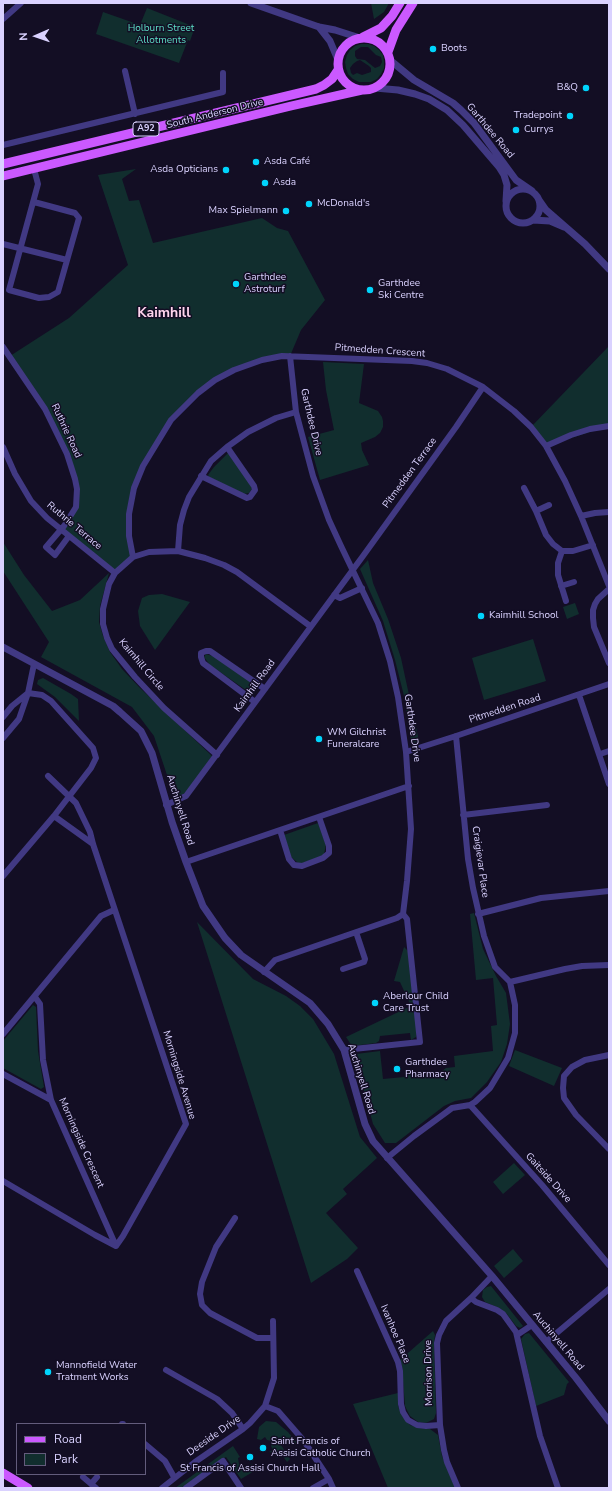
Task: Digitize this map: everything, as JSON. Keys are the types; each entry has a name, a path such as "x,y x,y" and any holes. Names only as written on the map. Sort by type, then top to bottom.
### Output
{"main road":[{"path":"362,90 350,86 341,76 338,70 338,60 344,47 349,42 362,38 380,28 400,3"},
{"path":"375,88 386,79 390,66 389,56 396,30 413,3"},
{"path":"362,38 378,41 389,56"},
{"name":"South Anderson Drive","path":"3,164 316,89 324,85 338,70"},
{"name":"A92","path":"362,90 375,88"},
{"name":"South Anderson Drive","path":"3,176 362,90"},
{"path":"3,1473 28,1488"}],"street":[{"path":"3,19 21,3"},
{"path":"252,3 319,27 362,38"},
{"path":"319,27 330,41 338,60"},
{"name":"Garthdee Road","path":"389,56 414,80 453,103 461,110 474,124 516,180 532,191"},
{"path":"124,71 135,114"},
{"name":"South Anderson Drive","path":"3,145 223,92 223,74"},
{"name":"Garthdee Road","path":"375,88 398,90 415,94 429,99 447,110 463,125 499,167 504,175 507,185 506,201"},
{"path":"34,169 38,184 9,290 39,298 49,297 58,292 79,220 75,213 34,202"},
{"path":"567,229 550,221 533,220 523,224 512,220 506,212 506,201 512,192 517,190 527,189 532,191 546,210 567,229 608,267"},
{"path":"533,220 540,211 539,200"},
{"path":"3,244 67,260"},
{"name":"Ruthrie Road","path":"3,347 45,409 67,454 75,479 77,489 76,507 46,547 55,555 69,536"},
{"name":"Pitmedden Crescent","path":"133,557 129,536 129,514 134,488 143,466 171,420 198,393 215,380 234,370 262,360 290,356 404,360 427,363 446,369 483,387 514,411 531,427 546,446 566,481 609,586"},
{"name":"Garthdee Drive","path":"290,356 296,412 314,476 330,520 378,623 390,661 398,697 409,786 411,829 403,914 407,919 420,1042 344,1050"},
{"name":"Pitmedden Terrace","path":"352,569 456,427 483,387"},
{"path":"178,551 180,525 189,496 211,461 227,447 261,425 276,418 296,412"},
{"path":"546,446 571,435 590,429 609,426"},
{"name":"Ruthrie Terrace","path":"3,447 15,474 32,501 47,518 115,572"},
{"path":"201,476 247,498 250,497 256,490 227,447"},
{"path":"524,488 536,510 546,535 553,544 562,551 581,550 593,545"},
{"path":"536,510 549,505"},
{"path":"581,516 609,512"},
{"path":"115,572 133,557 154,552 178,551 205,558 238,572 310,626"},
{"path":"562,551 558,563 558,575 566,601"},
{"name":"Kaimhill Road","path":"166,805 186,796 352,569"},
{"name":"Kaimhill Circle","path":"115,572 110,584 104,609 103,624 112,649 135,678 164,708 217,755"},
{"path":"561,586 574,582"},
{"path":"334,595 340,598 362,588"},
{"path":"609,589 598,599 595,604 593,618 594,627 609,663"},
{"name":"Auchinyell Road","path":"3,647 112,706 141,731 152,753 166,805 203,906 225,938 241,955 310,1004 328,1024 344,1050 368,1133 387,1158 492,1276 609,1421"},
{"path":"255,702 203,663 201,653 210,651 265,689"},
{"path":"3,738 19,719 28,693 34,664"},
{"name":"Pitmedden Road","path":"406,752 580,695 609,684"},
{"path":"3,717 12,706 28,693 42,695 51,701 93,748 96,758 91,768 54,816 3,876"},
{"path":"580,695 609,784"},
{"name":"Craigievar Place","path":"456,736 468,858 478,914 495,967 510,982"},
{"path":"600,754 609,751"},
{"name":"Morningside Avenue","path":"48,776 70,795 76,803 87,826 186,1124 116,1246"},
{"path":"186,862 409,786"},
{"path":"463,815 547,805"},
{"path":"54,816 93,844"},
{"path":"280,830 289,859 294,865 302,866 323,858 329,853 329,846 319,817"},
{"path":"478,914 541,898 609,891"},
{"path":"3,1034 101,916 114,910"},
{"path":"264,972 275,960 397,918 403,914"},
{"path":"343,969 364,962 365,959 356,932"},
{"path":"387,1158 452,1108 470,1105 490,1088 508,1058 515,1033 516,1016 510,982 582,966 609,965"},
{"name":"Morningside Crescent","path":"35,997 40,1004 42,1053 51,1100 116,1246"},
{"path":"609,1055 585,1060 572,1067 564,1076 562,1088 564,1098 576,1115 609,1149"},
{"path":"3,1074 51,1100"},
{"name":"Gaitside Drive","path":"470,1105 542,1185 609,1265"},
{"path":"3,1181 116,1246"},
{"path":"235,1218 216,1247 202,1282 200,1294 202,1305 210,1313 257,1338 273,1338"},
{"name":"Ivanhoe Place","path":"357,1271 398,1362 403,1412 408,1420 416,1425 440,1425"},
{"name":"Morrison Drive","path":"458,1488 447,1462 440,1425 437,1343 439,1334 449,1317 472,1298 492,1276"},
{"path":"546,1342 609,1289"},
{"path":"472,1298 476,1302 497,1310 503,1314 517,1335 540,1436 558,1488"},
{"name":"Deeside Drive","path":"162,1488 174,1477 243,1429 265,1406 274,1378 273,1321"},
{"path":"517,1335 532,1325"},
{"path":"166,1370 217,1399 232,1413 243,1429"},
{"path":"265,1406 278,1411 304,1441 329,1479 333,1488"},
{"path":"146,1445 165,1461 174,1477"},
{"path":"186,1488 223,1461 241,1488"},
{"path":"83,1477 93,1486 97,1477"},
{"path":"313,1488 329,1479"}],"green space":[{"path":"371,3 389,3 384,12 374,19"},
{"name":"Holburn Street Allotments","path":"147,8 195,27 179,63 96,34 103,12 140,25"},
{"path":"368,44 374,46 383,55 384,68 377,79 371,82 359,82 348,74 345,62 350,50 355,46","holes":["361,47 368,47 376,55 381,57 382,62 380,66 375,68 365,60 357,59 355,56 355,51","360,60 371,68 371,72 362,75 357,73 353,75 350,68 353,64"]},
{"path":"136,169 122,179 129,201 139,200 153,243 262,218 277,228 288,231 325,300 301,330 290,356 262,360 215,380 171,420 143,465 129,514 133,557 115,573 61,529 72,514 77,489 57,432 10,356 69,318 128,265 98,175"},
{"path":"609,346 609,426 546,446 531,427"},
{"path":"323,362 364,364 359,403 378,411 382,417 383,427 380,433 375,437 361,443 362,450 369,465 320,480 308,437 334,430 326,390"},
{"path":"228,453 250,483 252,489 249,493 244,494 209,477 208,475 214,467"},
{"path":"3,542 24,575 52,611 80,600 109,573 100,606 99,622 110,652 122,669 139,687 212,756 186,793 180,795 172,790 154,736 132,707 41,657 49,642 3,571"},
{"path":"368,560 373,583 388,619 401,658 419,741 414,743 411,740 404,696 383,621 360,569"},
{"path":"162,594 190,602 155,650 140,626 138,611 142,598 149,595"},
{"path":"575,603 579,614 567,619 563,607"},
{"path":"533,639 546,681 484,700 472,658"},
{"path":"206,654 216,657 259,687 253,695 210,665 204,657"},
{"path":"43,678 78,699 79,721 55,697 37,684 38,680"},
{"path":"318,823 326,845 324,854 303,863 298,863 291,857 284,835"},
{"path":"474,913 483,949 506,993 510,1024 507,1044 501,1062 487,1082 471,1098 455,1101 444,1106 396,1143 385,1143 373,1124 355,1057 356,1054 380,1051 383,1079 404,1077 408,1074 442,1071 446,1068 455,1067 454,1056 493,1051 491,1026 497,1025 493,978 476,980 470,914"},
{"path":"197,922 253,979 286,996 300,1006 313,1019 334,1054 360,1137 377,1158 343,1189 347,1194 326,1213 358,1248 347,1259 311,1283"},
{"path":"404,947 408,951 417,1033 416,1037 411,1040 410,1033 380,1036 379,1041 376,1043 352,1046 346,1037 411,1006 400,982 394,981"},
{"path":"33,1005 36,1007 38,1051 44,1087 41,1089 3,1068 3,1041"},
{"path":"515,1050 562,1068 554,1086 509,1066"},
{"path":"514,1163 525,1175 503,1194 493,1182"},
{"path":"513,1249 523,1261 504,1278 494,1266"},
{"path":"491,1286 523,1326 520,1328 516,1326 507,1314 499,1308 485,1302 482,1297 483,1290"},
{"path":"433,1331 435,1335 436,1413 434,1419 426,1423 418,1422 410,1416 405,1406 402,1367 400,1360"},
{"path":"529,1333 569,1382 564,1395 536,1406 521,1339 525,1334"},
{"path":"398,1393 398,1406 403,1417 410,1425 430,1429 438,1435 442,1456 455,1488 388,1488 353,1404"},
{"path":"266,1421 276,1422 288,1432 297,1443 295,1444 291,1439 281,1445 290,1459 287,1462 282,1455 277,1458 274,1453 269,1452 273,1450 271,1446 272,1441 267,1440 265,1437 261,1440 257,1439 259,1427"},
{"path":"233,1446 240,1457 238,1458 239,1464 243,1469 252,1464 256,1470 241,1479 226,1457 181,1488 175,1488"}],"place":[{"name":"Boots","path":"433,49"},
{"name":"B&Q","path":"586,88"},
{"name":"Tradepoint","path":"570,116"},
{"name":"Currys","path":"516,130"},
{"name":"Asda Café","path":"256,162"},
{"name":"Asda Opticians","path":"226,170"},
{"name":"Asda","path":"265,183"},
{"name":"McDonald's","path":"309,204"},
{"name":"Max Spielmann","path":"286,211"},
{"name":"Garthdee Astroturf","path":"236,284"},
{"name":"Garthdee Ski Centre","path":"370,290"},
{"name":"Kaimhill School","path":"481,616"},
{"name":"WM Gilchrist Funeralcare","path":"319,739"},
{"name":"Aberlour Child Care Trust","path":"375,1003"},
{"name":"Garthdee Pharmacy","path":"397,1069"},
{"name":"Mannofield Water Tratment Works","path":"48,1372"},
{"name":"Saint Francis of Assisi Catholic Church","path":"263,1448"},
{"name":"St Francis of Assisi Church Hall","path":"250,1457"}],"district":[{"name":"Kaimhill","path":"164,314"}]}
